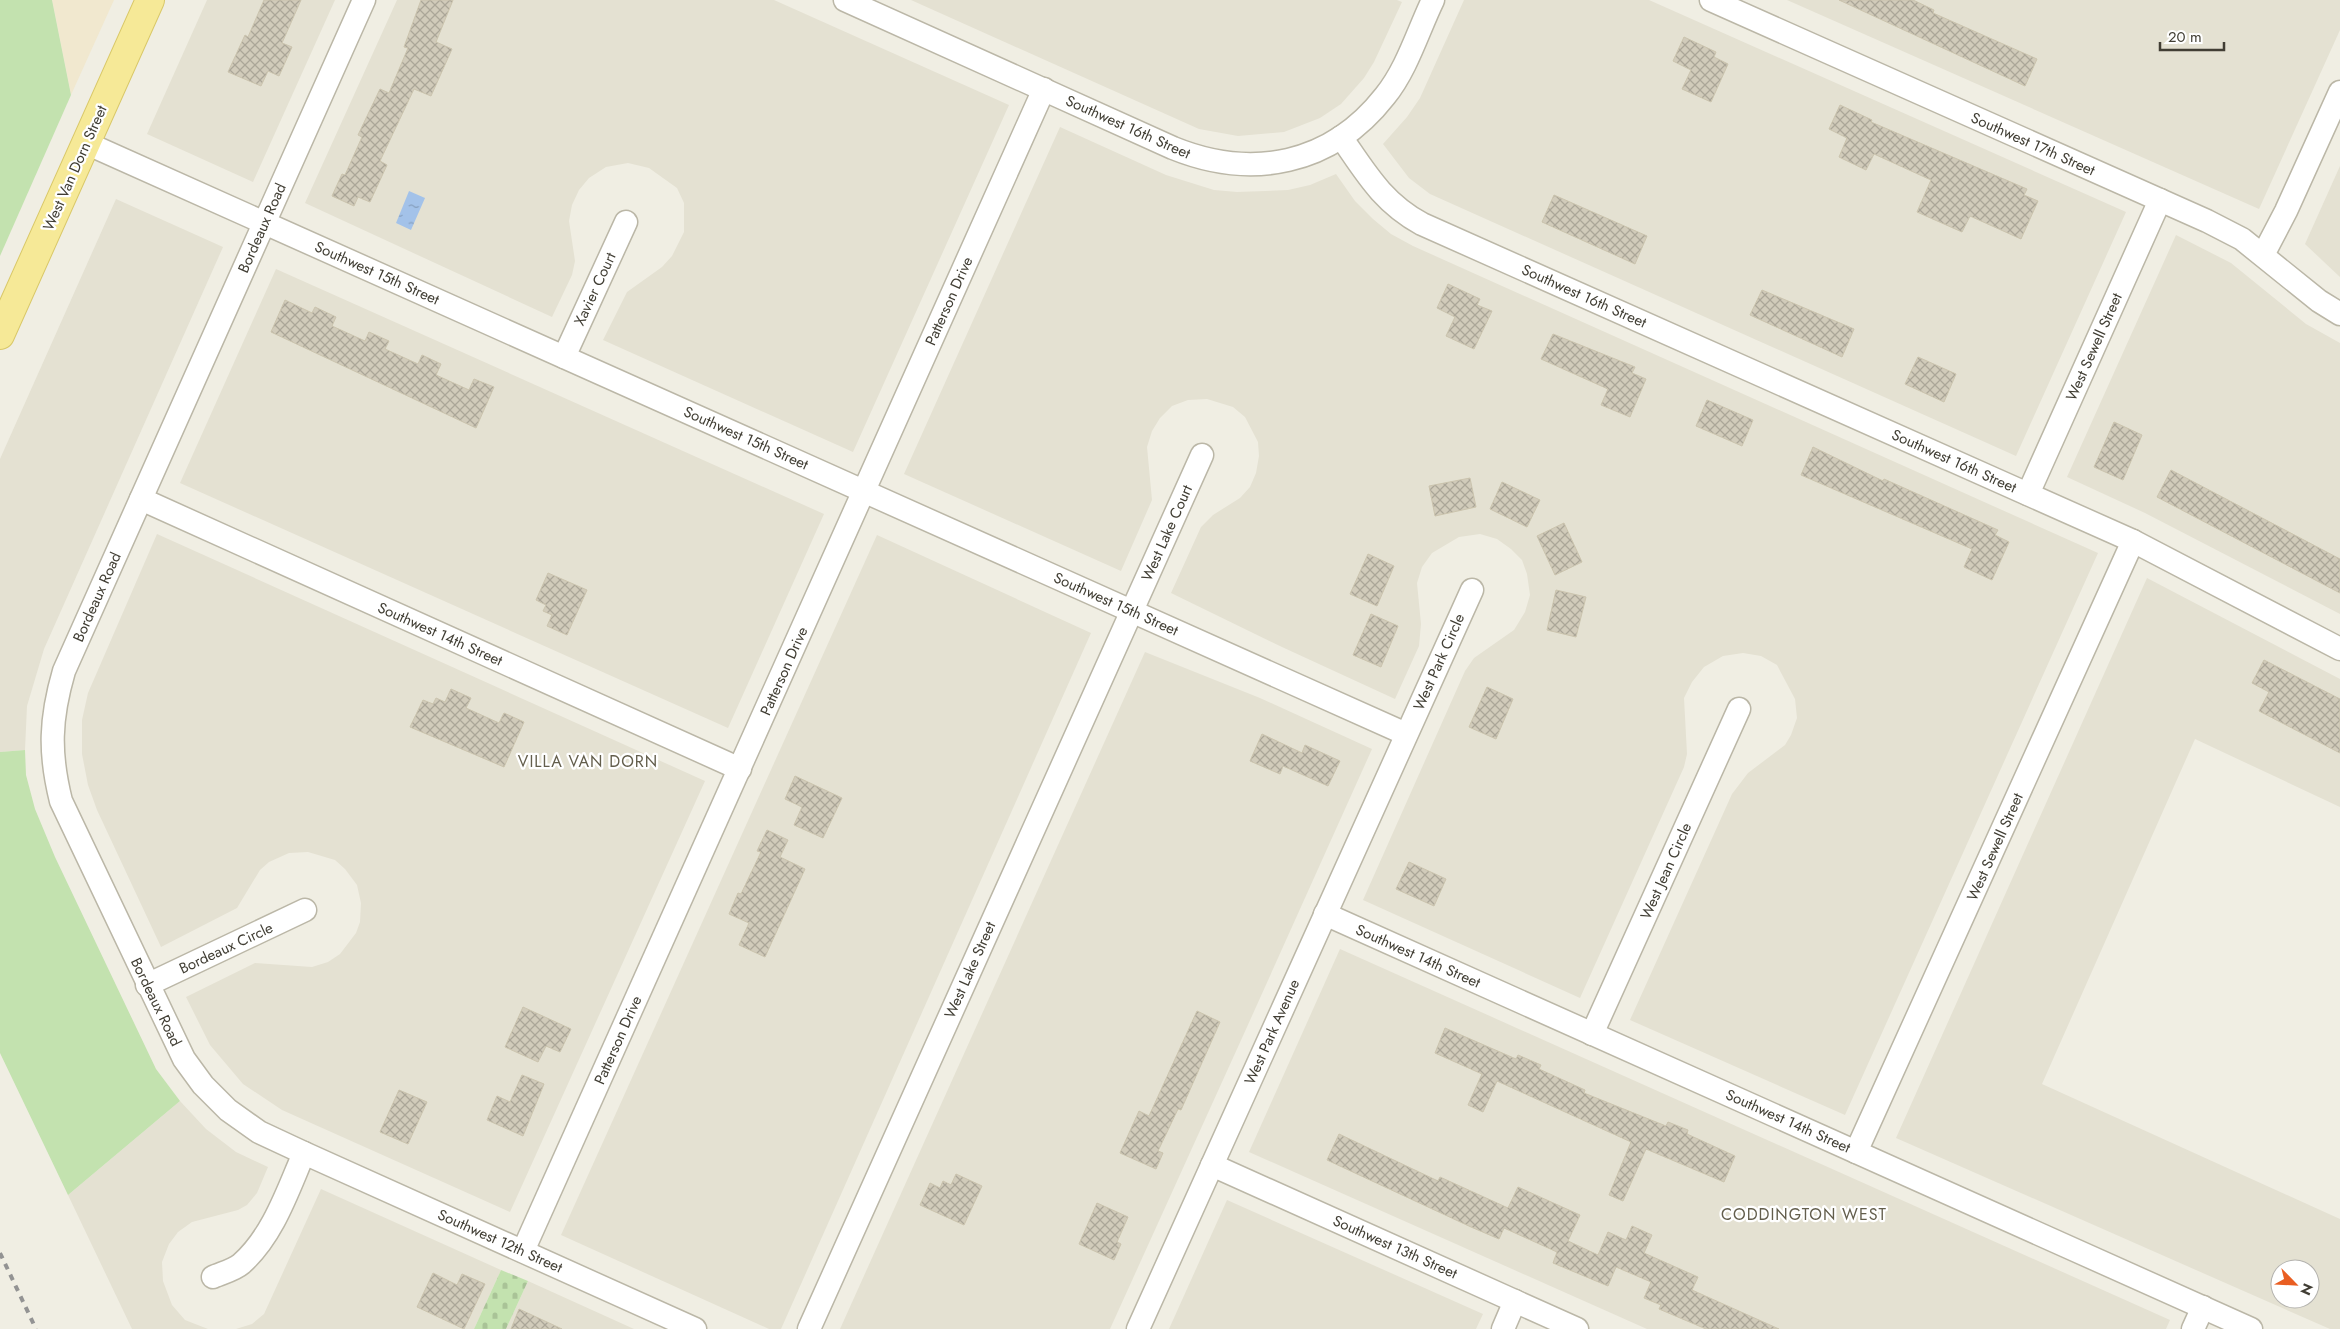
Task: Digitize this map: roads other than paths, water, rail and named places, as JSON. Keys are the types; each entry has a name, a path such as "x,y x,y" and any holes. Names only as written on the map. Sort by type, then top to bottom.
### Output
{"main road":[{"name":"West Van Dorn Street","path":"0,335 150,0"}],"street":[{"name":"Bordeaux Road","path":"304,1153 259,1132 228,1110 203,1085 175,1043 61,801 53,770 51,734 55,702 64,671 364,0"},
{"name":"Southwest 16th Street","path":"846,0 1192,156 1221,163 1250,165 1279,162 1307,155 1334,143 1341,137 1378,190 1405,214 1422,224 2133,541 2340,649"},
{"path":"1341,137 1366,118 1386,95 1396,79 1433,0"},
{"name":"Southwest 17th Street","path":"1711,0 2160,200 2242,239 2319,301 2340,314"},
{"name":"Patterson Drive","path":"523,1251 1044,90"},
{"path":"2263,255 2286,211 2340,92"},
{"name":"Southwest 15th Street","path":"86,142 1406,734"},
{"name":"West Sewell Street","path":"2028,494 2160,200"},
{"name":"Xavier Court","path":"564,357 626,222"},
{"name":"West Lake Court","path":"1132,611 1202,455"},
{"name":"Southwest 14th Street","path":"141,500 740,769"},
{"name":"West Sewell Street","path":"1856,1152 2133,541"},
{"name":"West Park Circle","path":"1406,734 1472,590"},
{"name":"West Lake Street","path":"809,1329 1132,611"},
{"name":"West Jean Circle","path":"1592,1034 1739,709"},
{"name":"West Park Avenue","path":"1138,1329 1406,734"},
{"name":"Bordeaux Circle","path":"147,985 305,910"},
{"name":"Southwest 14th Street","path":"1325,914 2251,1329"},
{"path":"213,1277 240,1264 260,1242 278,1213 304,1153"},
{"name":"Southwest 12th Street","path":"304,1153 695,1329"},
{"name":"Southwest 13th Street","path":"1212,1165 1577,1329"},
{"path":"1502,1329 1515,1301"},
{"path":"2193,1329 2203,1307"}],"water":[{"path":"409,191 425,198 411,230 396,223"}],"railway":[{"path":"0,1253 36,1329"}],"district":[{"name":"VILLA VAN DORN","path":"588,761"},
{"name":"CODDINGTON WEST","path":"1804,1214"}]}
